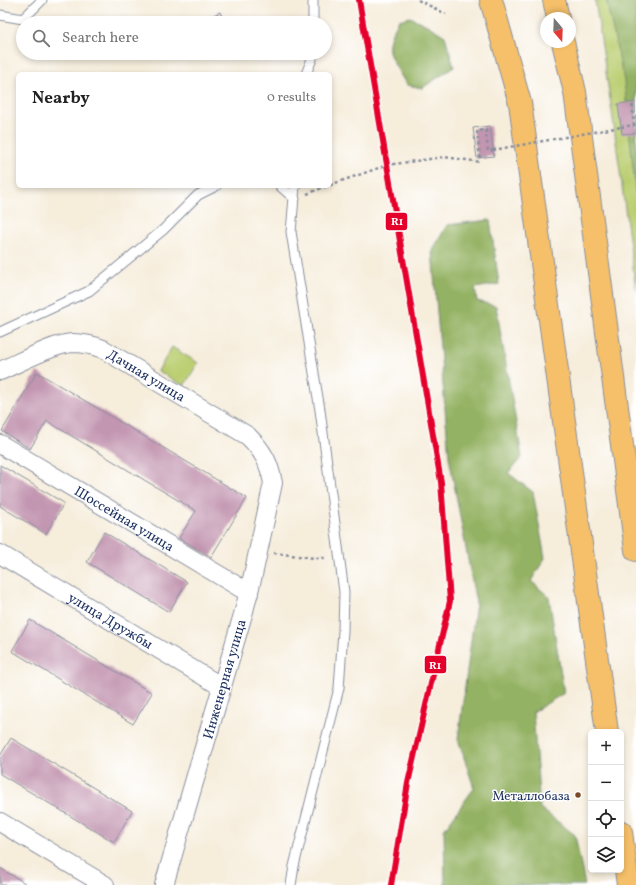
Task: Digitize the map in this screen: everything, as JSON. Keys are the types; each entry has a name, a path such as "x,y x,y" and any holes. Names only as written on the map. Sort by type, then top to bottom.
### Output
{"highway":[{"path":"491,0 520,103 607,729"},
{"path":"554,0 557,12"},
{"path":"565,48 575,92 636,550"},
{"path":"622,837 628,885"}],"street":[{"name":"Дачная улица","path":"0,371 60,345 82,343 98,347 248,436 259,448 271,470"},
{"name":"Шоссейная улица","path":"0,444 249,593"},
{"name":"Инженерная улица","path":"164,885 249,593 273,483 271,470"},
{"name":"улица Дружбы","path":"0,554 222,688"},
{"path":"0,822 106,885"}],"lane":[{"path":"25,16 42,0"},
{"path":"313,0 313,16"},
{"path":"0,14 16,17"},
{"path":"307,72 312,60"},
{"path":"0,332 89,291 163,230 198,195 212,188"},
{"path":"282,188 295,199"},
{"path":"291,885 296,859 339,688 344,592 320,410 291,232 295,188"}],"path":[{"path":"418,0 446,14"},
{"path":"480,158 477,131 486,130 488,151 634,125 632,103"},
{"path":"332,184 387,165 444,157 481,162"},
{"path":"295,199 322,188"},
{"path":"258,551 314,558 339,558"}],"green space":[{"path":"595,0 636,0 636,290 612,112"},
{"path":"606,0 636,0 636,196 624,80"},
{"path":"410,17 445,36 454,67 422,88 407,85 389,51 390,39 399,20"},
{"path":"490,220 499,284 475,288 477,301 496,306 522,457 508,473 533,492 545,558 531,581 549,597 564,693 533,712 540,808 575,835 585,885 445,885 444,830 474,788 458,739 476,603 449,457 432,251 447,225"},
{"path":"172,347 198,363 184,386 158,371"}],"building":[{"path":"220,12 222,16 212,16"},
{"path":"635,102 636,133 622,134 618,104"},
{"path":"490,126 494,156 477,158 473,128"},
{"path":"37,372 247,498 211,557 179,538 196,511 47,421 30,449 2,431"},
{"path":"0,465 64,503 46,534 0,506"},
{"path":"104,532 187,582 169,612 87,562"},
{"path":"30,620 152,693 133,724 12,651"},
{"path":"11,738 132,811 114,842 0,774 0,756"},
{"path":"0,868 28,885 0,885"}],"transit line":[{"name":"R1","path":"359,0 441,482 450,601 408,783 391,885"}],"place":[{"name":"Металлобаза","path":"578,795"}]}
